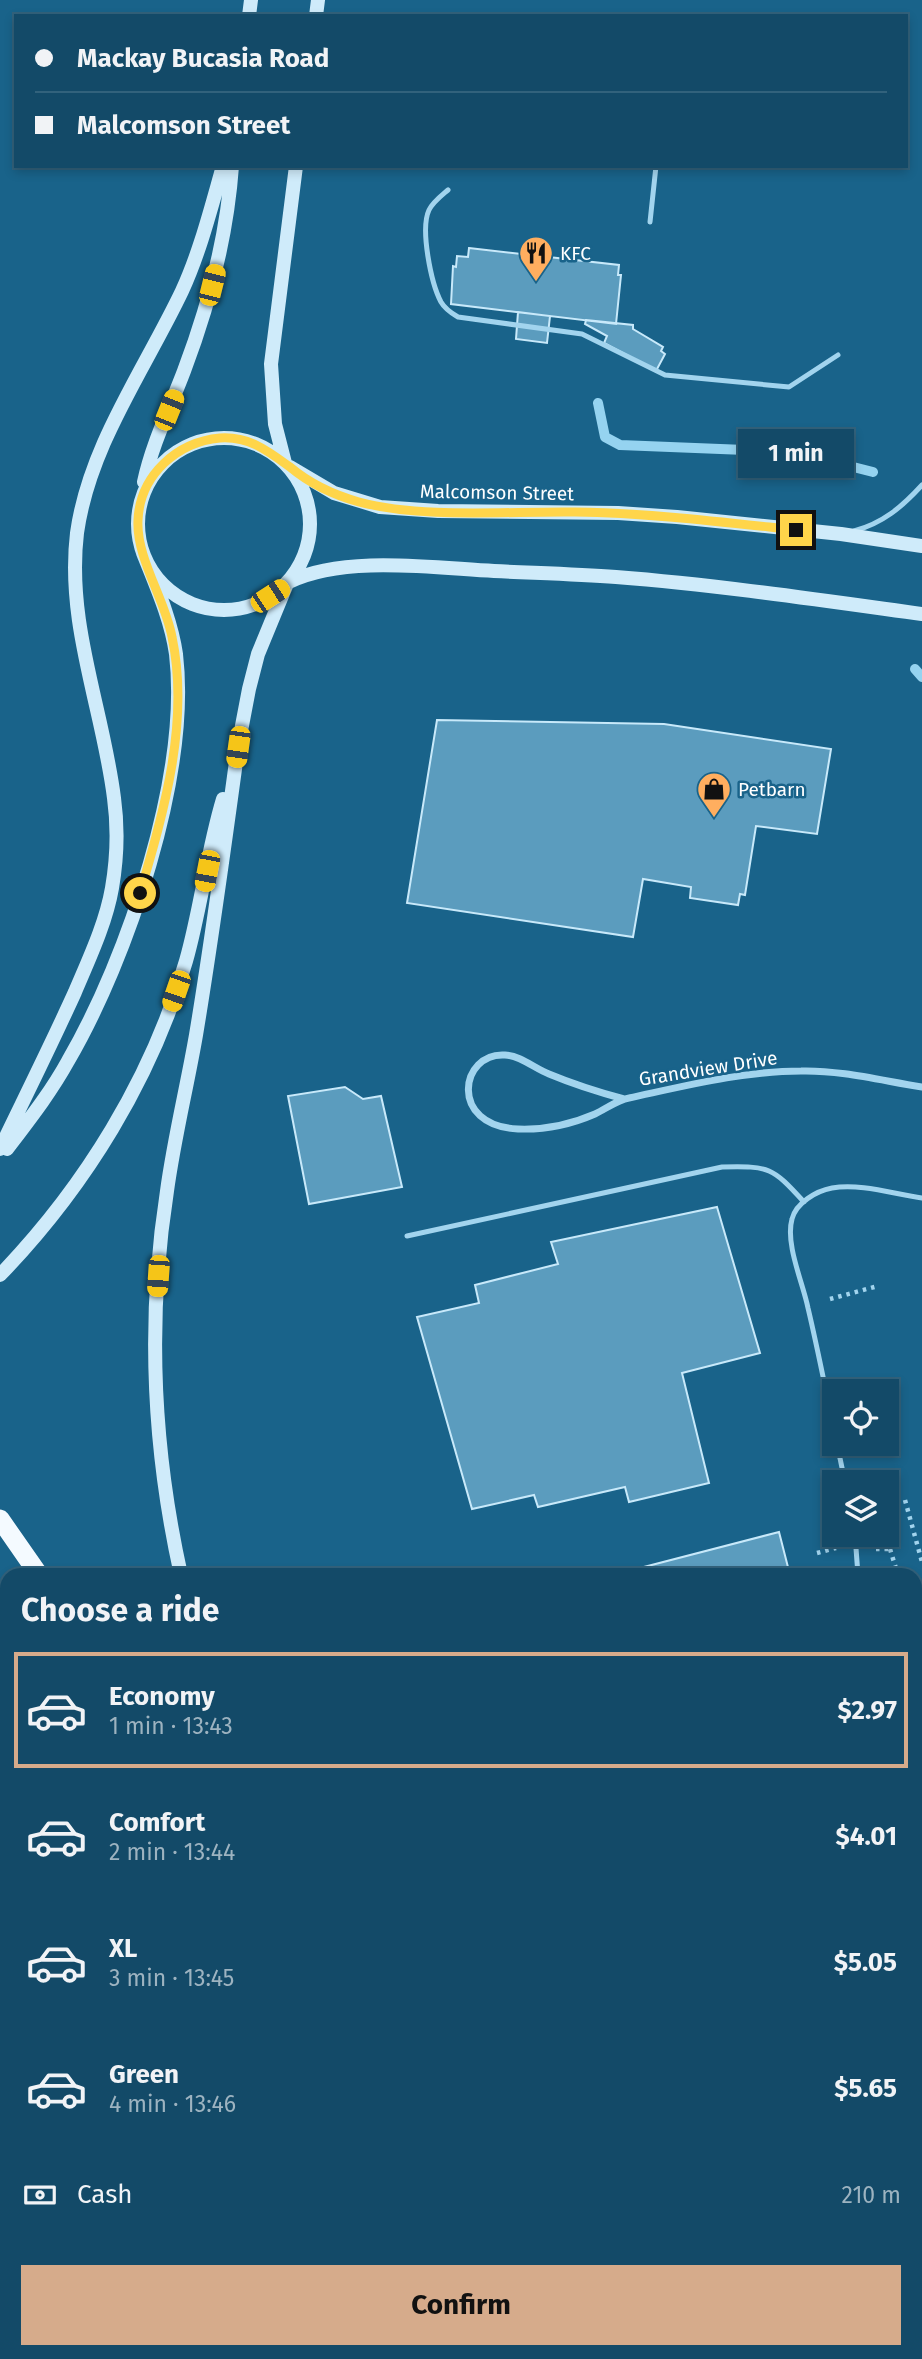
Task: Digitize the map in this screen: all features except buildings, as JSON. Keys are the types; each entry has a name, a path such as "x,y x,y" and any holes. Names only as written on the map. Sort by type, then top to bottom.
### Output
{"highway":[{"path":"0,1519 34,1568"}],"main road":[{"path":"0,1149 86,967 113,880 116,844 114,800 77,613 76,554 82,511 96,463 111,429 182,290 206,226 222,168"},
{"path":"0,1158 41,1104 68,1061 104,992 134,912 165,799 176,719 177,666 170,625 139,537 140,505 153,450 185,369 212,285 225,227 232,168"},
{"path":"287,465 275,424 271,364 296,168"},
{"path":"140,505 145,488 164,461 177,451 208,439 241,439 272,452 287,465 304,490 310,519 307,549 288,584 258,654 249,689 238,747 206,973 167,1191 158,1276 156,1410 161,1465 180,1568"},
{"name":"Malcomson Street","path":"287,465 327,490 380,507 438,511 618,513 841,534 922,546"},
{"path":"143,553 150,568 170,591 197,605 212,609 257,603 288,584 315,573 369,566 628,578 922,614"},
{"path":"0,1275 26,1248 85,1171 155,1048 195,929 214,831 238,747"}],"street":[{"name":"Grandview Drive","path":"624,1098 577,1085 518,1058 505,1055 493,1056 482,1062 473,1072 468,1090 473,1108 483,1119 495,1125 522,1129 544,1128 575,1121 593,1115 624,1098 749,1074 803,1070 922,1087"}],"lane":[{"path":"650,222 656,168"},
{"path":"448,190 433,203 428,213 424,241 440,301 458,317 582,334 665,375 789,387 838,355"},
{"path":"841,534 870,526 890,515 922,485"},
{"path":"407,1236 722,1167 758,1168 776,1172 804,1202"},
{"path":"823,1379 791,1242 792,1216 812,1196 830,1188 850,1187 922,1198"},
{"path":"856,1547 857,1568"}],"path":[{"path":"830,1299 878,1286"},
{"path":"905,1500 922,1562"},
{"path":"817,1553 839,1547"},
{"path":"876,1549 890,1549 896,1568"}],"waterway":[{"path":"598,403 605,437 620,445 794,452 873,472"},
{"path":"915,669 922,677"}],"place":[{"name":"KFC","path":"536,283"},
{"name":"Petbarn","path":"714,819"}],"route":[{"path":"140,893 165,799 173,753 178,689 170,625 143,553 138,520 145,488 164,461 177,451 208,439 241,439 272,452 290,467 327,490 357,502 380,507 438,511 618,513 796,530"}]}
